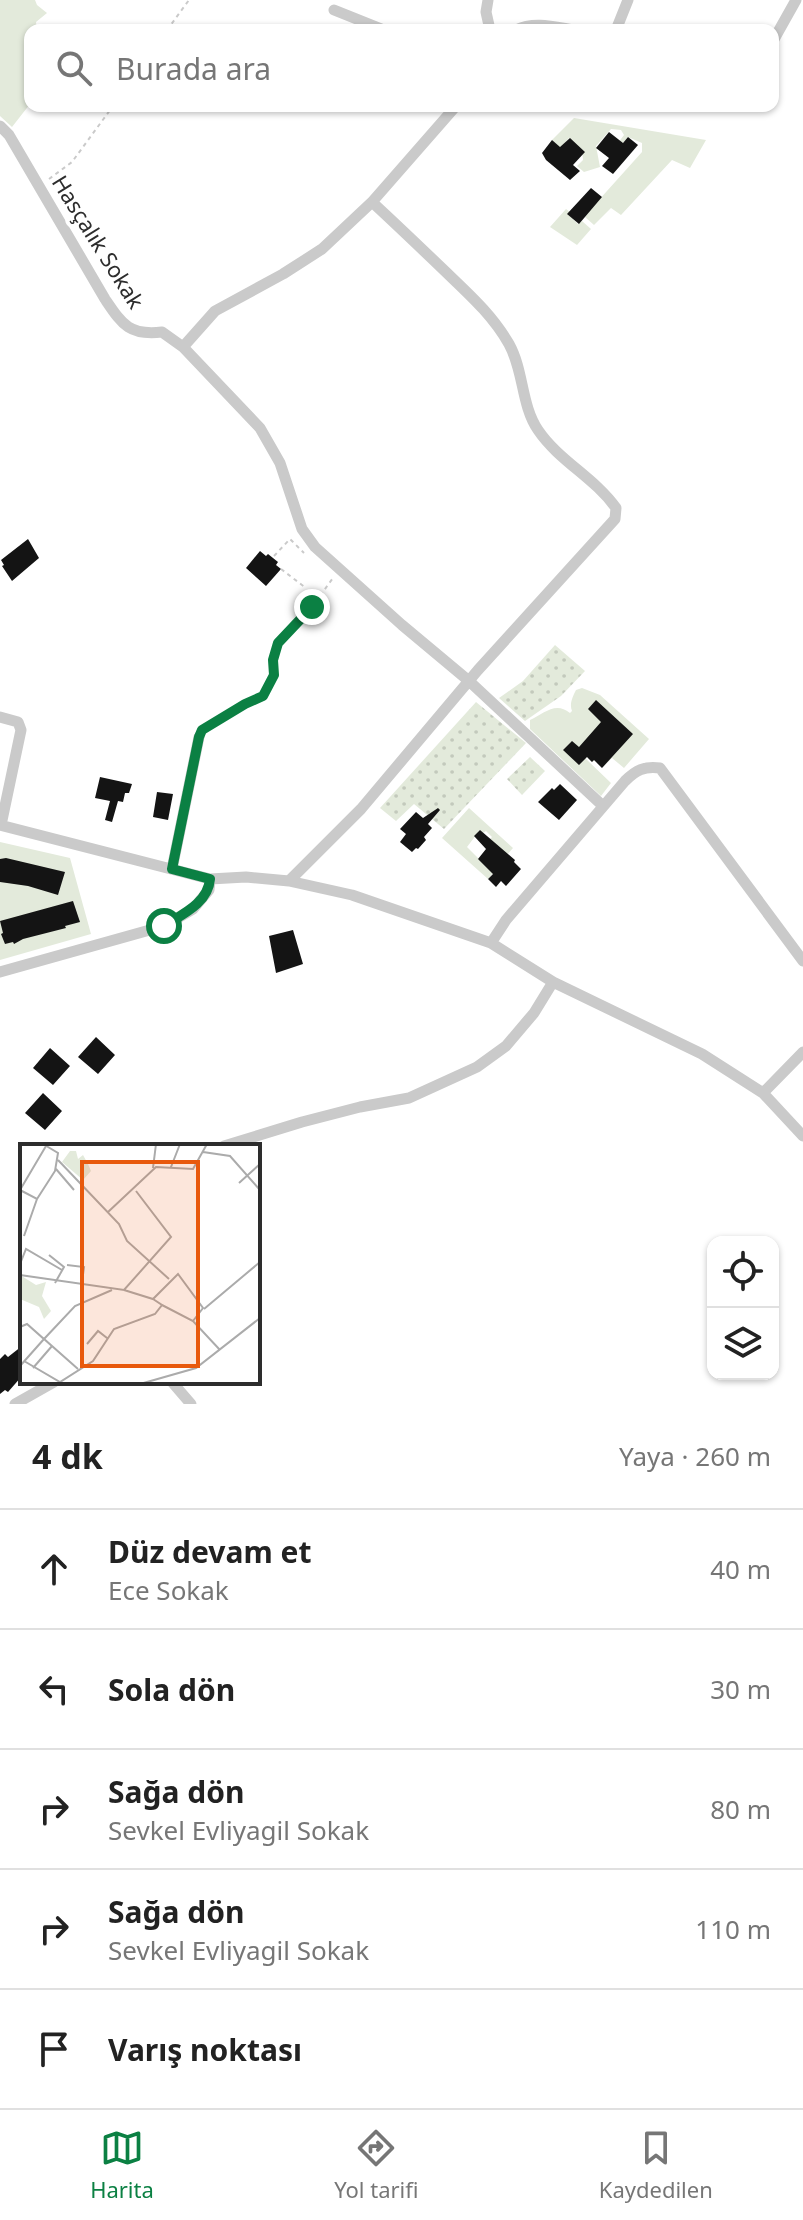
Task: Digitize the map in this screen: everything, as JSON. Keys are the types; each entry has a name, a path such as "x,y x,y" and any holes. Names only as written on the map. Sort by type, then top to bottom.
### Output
{"street":[{"path":"488,0 489,24"},
{"path":"618,24 628,0"},
{"path":"779,30 796,0"},
{"path":"334,10 369,24"},
{"path":"451,112 372,202 322,249 215,311 183,347 260,428 280,463 302,529 315,547 469,681 603,806"},
{"name":"Hasçalık Sokak","path":"0,126 9,135 121,323 143,334 162,332 183,347"},
{"path":"289,881 361,809 469,681 615,519 616,508 609,497 549,444 536,427 510,345 492,316 372,202"},
{"path":"0,717 18,722 21,730 0,825 210,879 246,877 289,881 352,895 491,943 553,982 702,1054 763,1093 803,1136"},
{"path":"172,869 199,737"},
{"path":"491,943 506,920 603,806 634,772 646,766 660,768 803,961"},
{"path":"0,972 164,926 193,909 209,890 210,879"},
{"path":"231,1144 316,1119 409,1098 477,1067 506,1046 534,1013 553,982"},
{"path":"763,1093 803,1052"},
{"path":"15,1404 50,1384"},
{"path":"174,1384 191,1404"}],"path":[{"path":"171,24 189,0"},
{"path":"39,186 72,162 109,112"},
{"path":"274,556 290,539 312,560"},
{"path":"199,737 202,730 263,696 274,675 273,660 278,643 312,607 333,578 334,565"},
{"path":"281,569 306,588"}],"green space":[{"path":"0,0 35,0 47,13 36,24 24,24 24,112 12,127 0,116"},
{"path":"574,118 706,140 690,168 672,160 621,215 611,208 594,225 585,217 642,152 642,143 628,137 621,145 618,143 624,135 621,130 611,129 596,146 600,167 584,172 577,166 583,160 582,150 569,138 563,145 565,150 556,149 558,146 552,140"},
{"path":"566,209 578,224 582,221 591,229 577,245 550,227"},
{"path":"555,645 585,671 561,696 525,721 499,698 523,681"},
{"path":"582,688 600,695 649,739 624,768 612,758 603,767 595,760 592,762 585,758 611,783 601,796 530,729 530,720 554,708 570,713 575,692"},
{"path":"476,702 526,743 444,829 414,804 396,821 380,808"},
{"path":"530,757 545,771 522,795 507,779"},
{"path":"469,808 513,848 507,855 486,831 483,833 480,830 467,847 493,873 488,879 442,838"},
{"path":"0,842 70,858 91,934 0,960"}],"building":[{"path":"609,132 623,143 628,137 638,145 613,174 602,166 609,158 596,148"},
{"path":"570,138 585,152 573,165 580,171 570,180 542,153 552,140 560,147"},
{"path":"591,188 602,197 579,224 567,214"},
{"path":"28,539 39,558 12,581 1,560"},
{"path":"260,551 278,562 276,565 281,569 266,586 246,568"},
{"path":"596,700 633,734 602,768 587,757 579,765 563,750 572,741 579,747 601,722 588,709"},
{"path":"100,777 132,784 123,802 118,801 112,822 105,820 110,801 95,798"},
{"path":"560,784 577,800 559,820 538,802"},
{"path":"157,792 173,794 168,820 153,817"},
{"path":"438,808 440,810 428,824 432,828 424,837 426,840 412,852 400,842 406,834 400,829 416,812 423,818"},
{"path":"480,830 521,869 506,886 501,881 496,887 488,879 493,874 478,859 486,849 474,836"},
{"path":"0,859 65,872 58,895 0,882"},
{"path":"73,901 80,922 14,944 5,944 0,921"},
{"path":"293,930 303,964 276,973 269,936"},
{"path":"96,1037 115,1055 98,1074 78,1057"},
{"path":"50,1048 70,1066 53,1085 33,1068"},
{"path":"43,1093 62,1111 45,1130 25,1113"},
{"path":"20,1348 20,1378 8,1392 5,1390 0,1394 0,1359 5,1354 8,1357"}],"route":[{"path":"164,926 193,909 209,890 210,879 172,869 202,730 263,696 274,675 273,660 278,643 312,607"}]}
